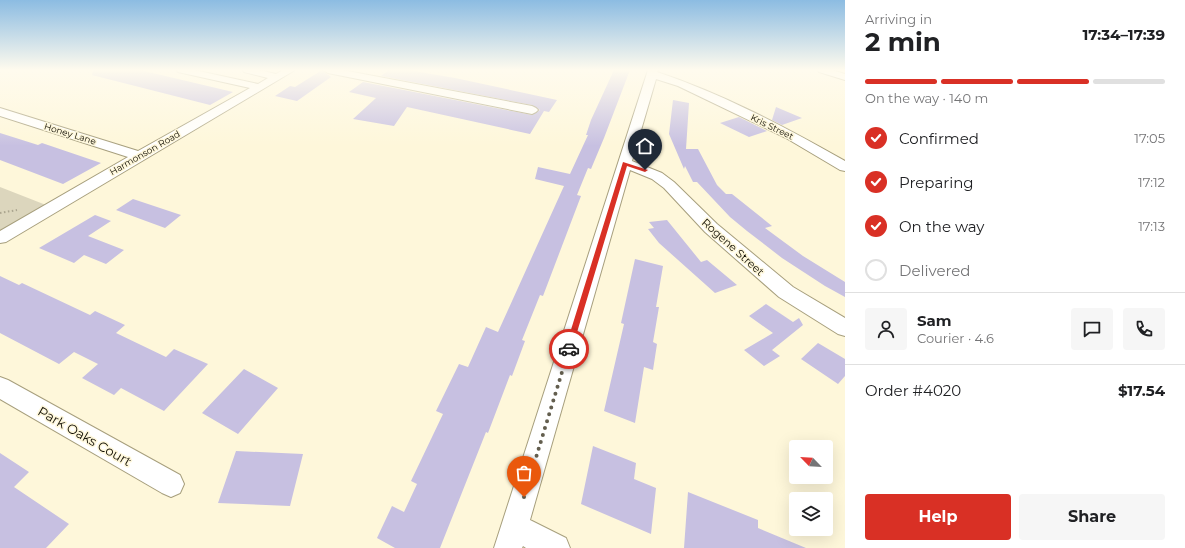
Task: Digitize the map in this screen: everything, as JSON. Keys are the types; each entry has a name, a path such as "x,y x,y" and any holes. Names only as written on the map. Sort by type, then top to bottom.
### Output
{"street":[{"name":"Harmonson Road","path":"0,238 244,96"},
{"path":"458,96 532,110"},
{"path":"556,548 511,538 645,96"},
{"name":"Kris Street","path":"706,96 790,135 845,167"},
{"name":"Honey Lane","path":"0,112 139,156"},
{"name":"Rogene Street","path":"625,164 657,176 669,185 739,253 786,292 845,328"},
{"name":"Park Oaks Court","path":"0,387 171,484"}],"shaded area":[{"path":"0,187 46,205 0,232"}],"building":[{"path":"173,96 227,96 210,105"},
{"path":"276,96 305,96 297,101"},
{"path":"365,96 433,96 532,115 540,110 532,105 483,96 536,96 557,100 549,112 544,111 530,134 407,107 394,126 353,119 376,98"},
{"path":"602,96 620,96 591,169 588,168 577,195 581,196 543,296 540,295 522,340 525,341 512,376 510,375 488,433 486,432 440,548 395,548 377,538 392,506 404,512 417,484 411,481 443,414 436,411 459,364 468,367 486,327 498,332 564,186 535,179 538,167 570,174 588,135 586,135"},
{"path":"673,100 689,103 686,149 698,149 717,185 726,194 732,194 772,226 765,228 803,256 845,282 845,297 782,258 730,217 697,182 693,182 685,166 684,169 669,134"},
{"path":"776,107 802,118 782,125 772,120"},
{"path":"739,117 767,131 749,137 720,123"},
{"path":"0,133 38,145 42,143 101,163 63,184 0,160"},
{"path":"133,199 181,215 165,228 116,210"},
{"path":"95,215 111,221 88,236 124,250 106,264 84,255 74,263 39,248"},
{"path":"667,220 701,262 707,260 737,285 715,293 659,243 648,229 654,228 649,222"},
{"path":"635,259 663,266 656,307 659,307 653,342 657,344 653,370 644,367 635,423 604,411 624,324 621,323"},
{"path":"0,276 19,285 22,283 90,315 95,311 125,325 116,333 166,357 174,349 208,364 164,411 121,388 114,395 82,378 98,364 74,352 59,364 0,333"},
{"path":"766,304 793,322 799,318 803,325 772,350 780,356 764,366 744,350 773,333 749,316"},
{"path":"818,343 845,359 845,376 838,384 801,359"},
{"path":"244,369 278,388 238,434 202,413"},
{"path":"593,446 636,463 634,479 656,488 651,534 581,504"},
{"path":"236,451 303,454 290,506 218,503"},
{"path":"0,453 29,472 14,487 69,524 46,548 0,548"},
{"path":"688,492 758,520 758,528 806,548 684,548"}],"way so far":[{"path":"524,497 569,349"}],"route":[{"path":"569,349 625,164 645,170"}]}
